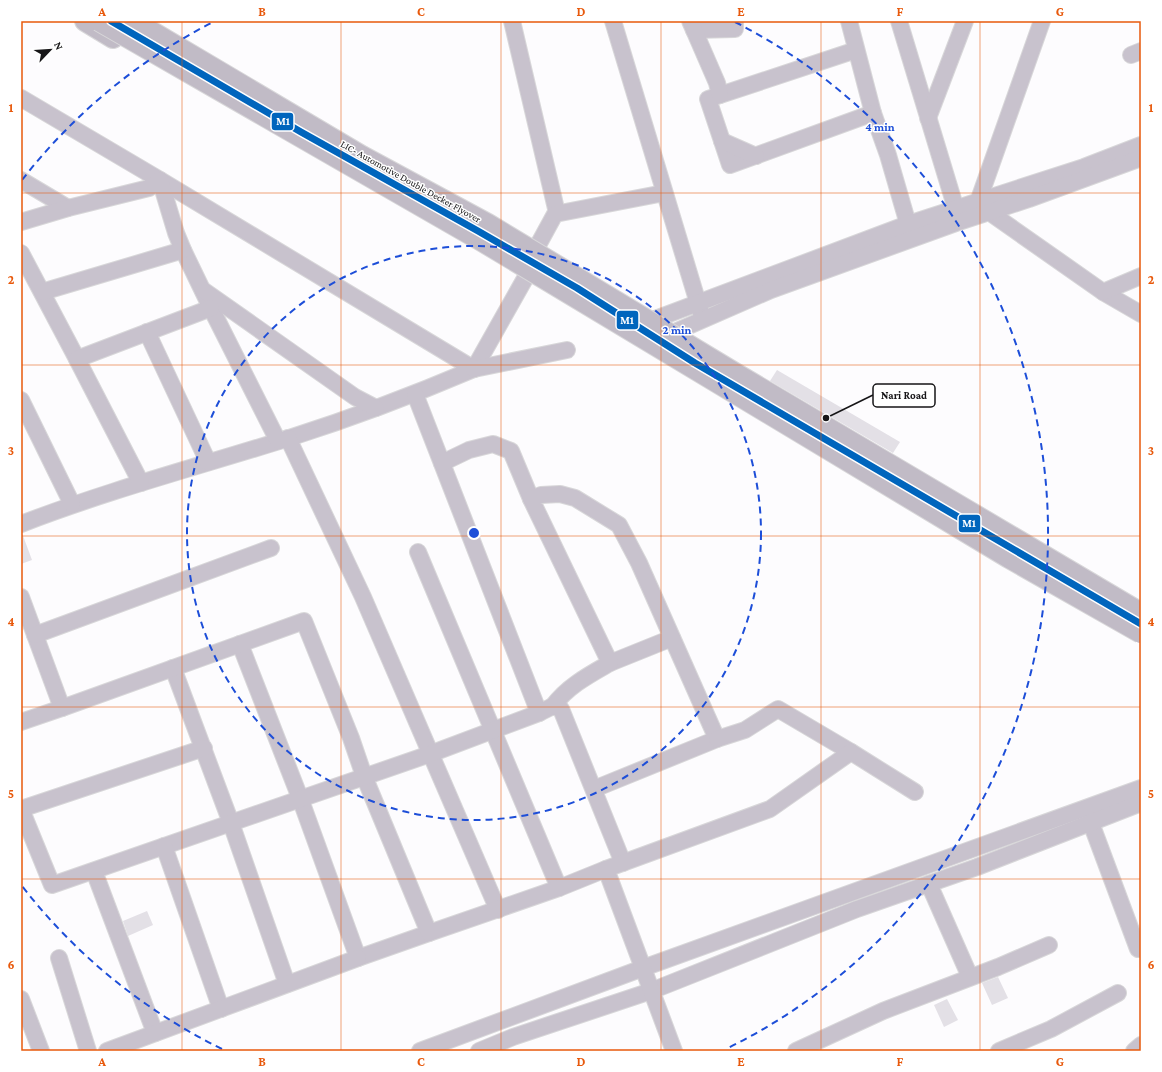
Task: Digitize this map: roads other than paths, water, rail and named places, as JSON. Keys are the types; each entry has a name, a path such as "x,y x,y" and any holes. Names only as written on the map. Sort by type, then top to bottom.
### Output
{"main road":[{"path":"85,21 195,86 527,275 886,492 1141,642"},
{"name":"LIC- Automotive Double Decker Flyover","path":"99,21 480,240 1002,553 1141,633"},
{"name":"LIC- Automotive Double Decker Flyover","path":"134,21 362,156 488,224 735,373 1141,613"},
{"path":"148,21 537,247 675,332 948,495 1141,607"}],"street":[{"path":"512,21 557,213"},
{"path":"613,21 703,319"},
{"path":"720,95 717,83 692,26 734,29 734,21"},
{"path":"849,21 873,113 888,155 908,224"},
{"path":"899,21 958,215"},
{"path":"928,118 965,21"},
{"path":"984,207 1042,21"},
{"path":"856,50 708,99 730,166 873,113"},
{"path":"21,98 160,180 474,370"},
{"path":"984,207 1141,145"},
{"path":"644,345 771,290 958,215 1141,158"},
{"path":"21,180 68,208"},
{"path":"21,222 68,208 149,188 160,180"},
{"path":"160,180 176,233 211,308 283,440 363,597 498,910"},
{"path":"474,370 527,275 537,247 554,215 557,213 664,193"},
{"path":"984,207 1103,292 1141,314"},
{"path":"621,332 908,224 958,215"},
{"path":"42,292 183,250"},
{"path":"21,253 141,483"},
{"path":"1103,292 1141,276"},
{"path":"203,290 355,397 376,408"},
{"path":"77,359 211,308"},
{"path":"147,332 208,462"},
{"path":"21,524 72,504 283,440 415,394 474,370 567,350"},
{"path":"415,394 442,463 546,710"},
{"path":"21,400 72,504"},
{"path":"442,463 469,450 493,444 511,451 531,499 610,663"},
{"path":"531,499 541,496 560,494 575,498 619,525 640,563 717,739"},
{"path":"35,634 271,548"},
{"path":"418,552 559,888"},
{"path":"21,597 62,708"},
{"path":"21,722 304,621 351,738 364,776 429,933"},
{"path":"546,710 575,684 610,663 672,638"},
{"path":"240,644 300,798 358,958"},
{"path":"173,668 204,748 287,984"},
{"path":"204,748 21,809 52,885 430,754 546,710 561,709 623,863"},
{"path":"594,789 717,739 746,730 778,709 915,792"},
{"path":"107,1051 358,958 559,888 606,869 770,809 850,752"},
{"path":"420,1051 643,968 1141,788"},
{"path":"479,1051 513,1037 651,991 857,909 977,867 1091,823 1139,807"},
{"path":"1091,823 1138,949"},
{"path":"164,846 221,1009"},
{"path":"606,869 674,1051"},
{"path":"94,871 155,1033"},
{"path":"929,884 970,977"},
{"path":"796,1051 883,1011 998,967 1049,945"},
{"path":"59,958 88,1051"},
{"path":"999,1051 1051,1029 1118,993"},
{"path":"21,1000 41,1051"},
{"path":"539,1007 547,1026"},
{"path":"1134,1051 1141,1045"}],"place":[{"name":"Nari Road","path":"826,418"}]}
